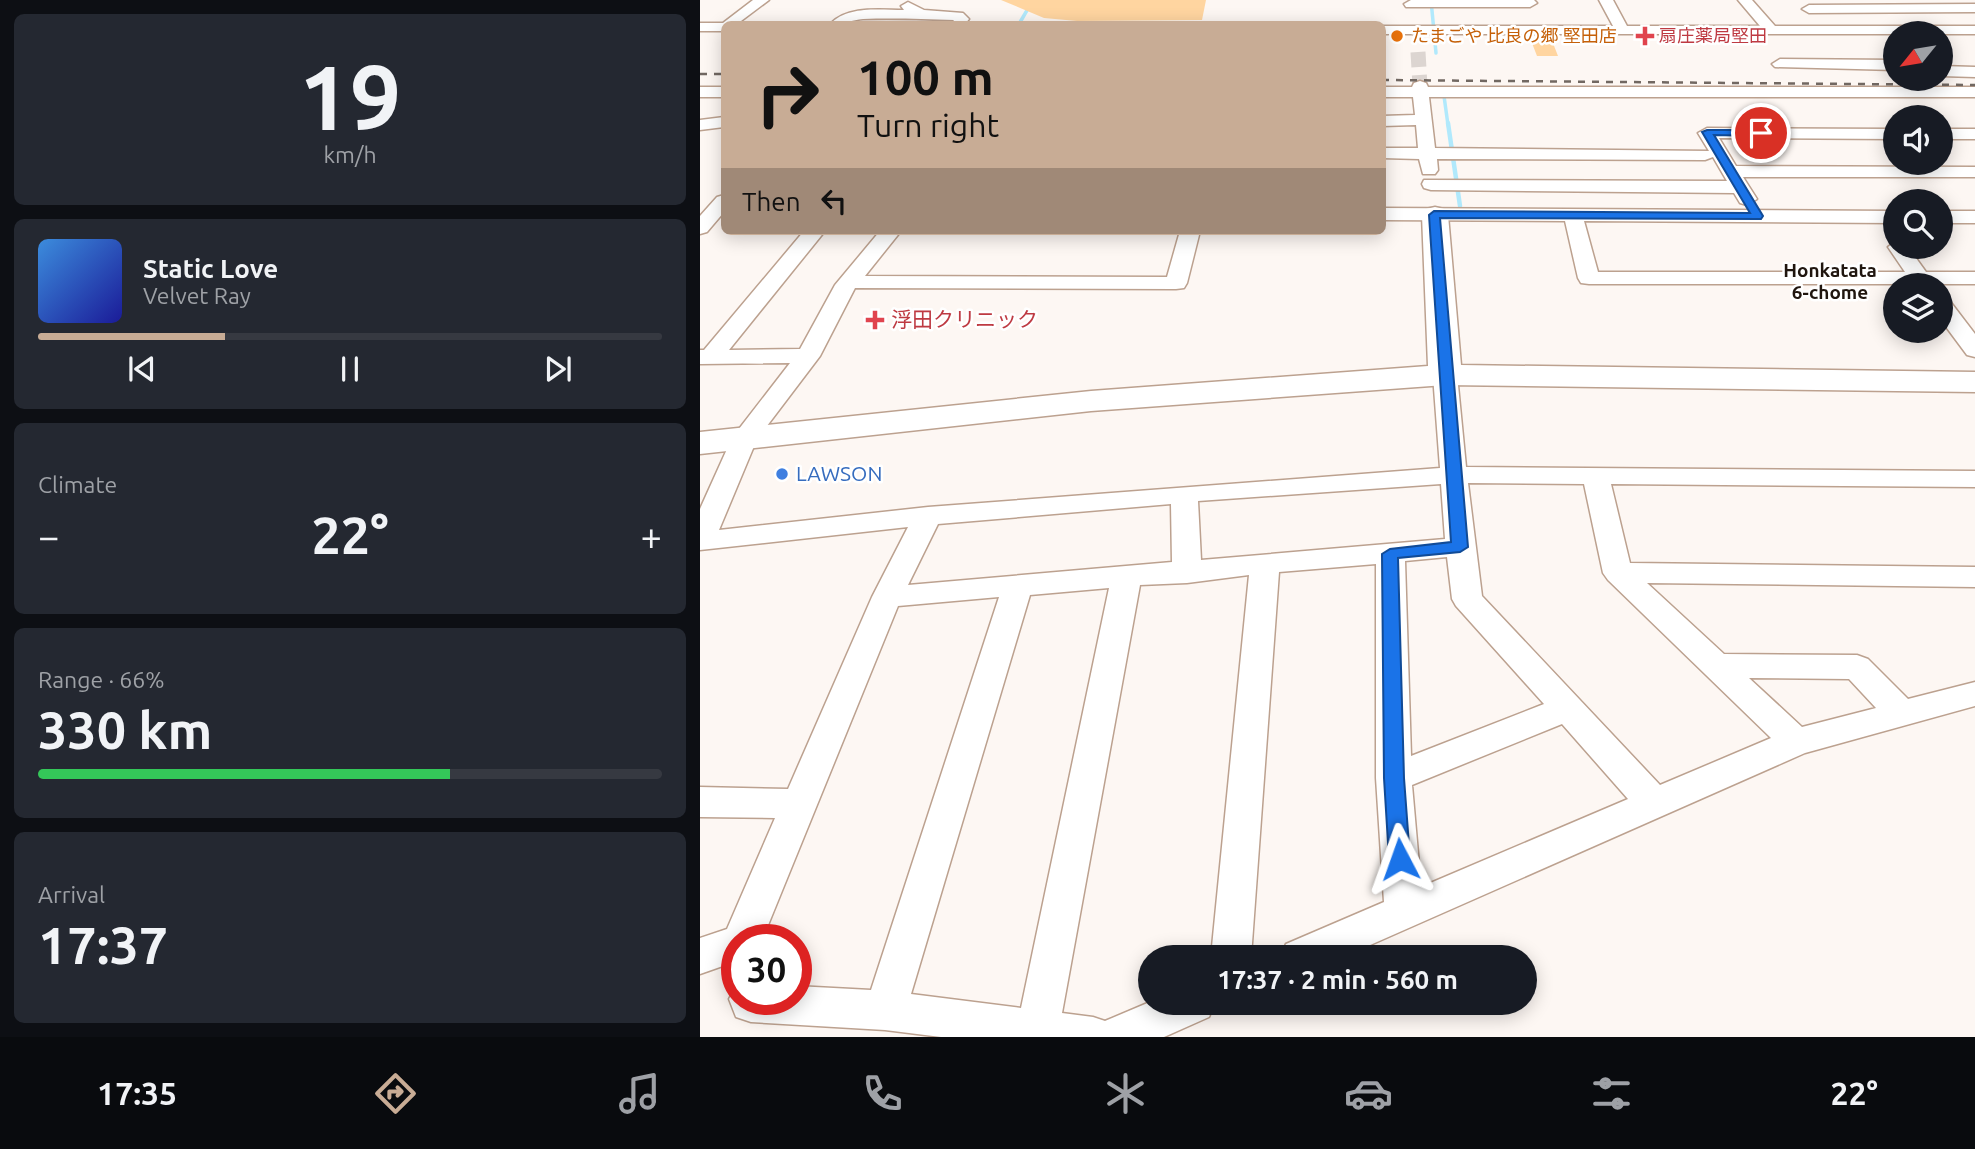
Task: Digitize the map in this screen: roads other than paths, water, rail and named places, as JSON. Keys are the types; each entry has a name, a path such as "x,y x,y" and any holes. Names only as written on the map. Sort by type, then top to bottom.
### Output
{"street":[{"path":"734,21 762,0"},
{"path":"1623,30 1606,0 1624,0"},
{"path":"1745,0 1772,31"},
{"path":"1425,34 1421,3 1530,3"},
{"path":"842,21 848,17 914,6 958,16 962,19 960,21"},
{"path":"1809,9 1975,8"},
{"path":"700,27 721,27"},
{"path":"1386,30 1425,34 1623,30 1975,30"},
{"path":"1754,31 1801,91"},
{"path":"1780,64 1883,65"},
{"path":"1953,72 1975,72"},
{"path":"1420,89 1434,215 1453,475 1467,599 1654,803"},
{"path":"1386,92 1420,89 1975,92"},
{"path":"700,92 721,92"},
{"path":"1386,121 1423,120"},
{"path":"700,125 721,122"},
{"path":"1757,216 1707,132 1883,134"},
{"path":"1953,134 1975,134"},
{"path":"1386,153 1705,155"},
{"path":"1431,184 1975,172"},
{"path":"700,228 717,206"},
{"path":"1386,214 1883,217"},
{"path":"1573,215 1588,278 1883,282"},
{"path":"1953,217 1975,218"},
{"path":"706,357 812,235"},
{"path":"888,235 849,282 808,356 745,438 700,540 928,516 1453,475 1975,479"},
{"path":"849,282 1176,283 1189,235"},
{"path":"1953,280 1975,278"},
{"path":"1953,321 1975,350"},
{"path":"706,357 808,356"},
{"path":"700,443 1091,401 1445,375 1975,382"},
{"path":"1596,477 1618,573 1796,742"},
{"path":"1184,494 1187,573"},
{"path":"749,924 887,597 928,516"},
{"path":"887,597 1187,573 1460,547"},
{"path":"1390,554 1394,778 1404,913"},
{"path":"1232,945 1265,564"},
{"path":"1618,573 1975,577"},
{"path":"1038,1029 1126,578"},
{"path":"885,1010 1017,587"},
{"path":"1717,666 1857,667 1902,714"},
{"path":"1328,945 1796,742 1975,694"},
{"path":"1394,778 1565,709"},
{"path":"700,802 800,804"},
{"path":"700,956 721,949"},
{"path":"812,1006 885,1010 1093,1037"},
{"path":"1117,1037 1167,1015"}],"waterway":[{"path":"1021,21 1033,0"},
{"path":"1431,0 1436,53"},
{"path":"1444,96 1448,125"},
{"path":"1448,123 1460,206"}],"tunnel":[{"path":"1418,52 1420,86"}],"railway":[{"path":"700,74 721,74"},
{"path":"1386,80 1975,85"}],"place":[{"name":"たまごや 比良の郷 堅田店","path":"1397,36"},
{"name":"扇庄薬局堅田","path":"1645,36"},
{"name":"浮田クリニック","path":"875,320"},
{"name":"LAWSON","path":"782,474"}],"district":[{"name":"Honkatata 6-chome","path":"1830,281"}]}
